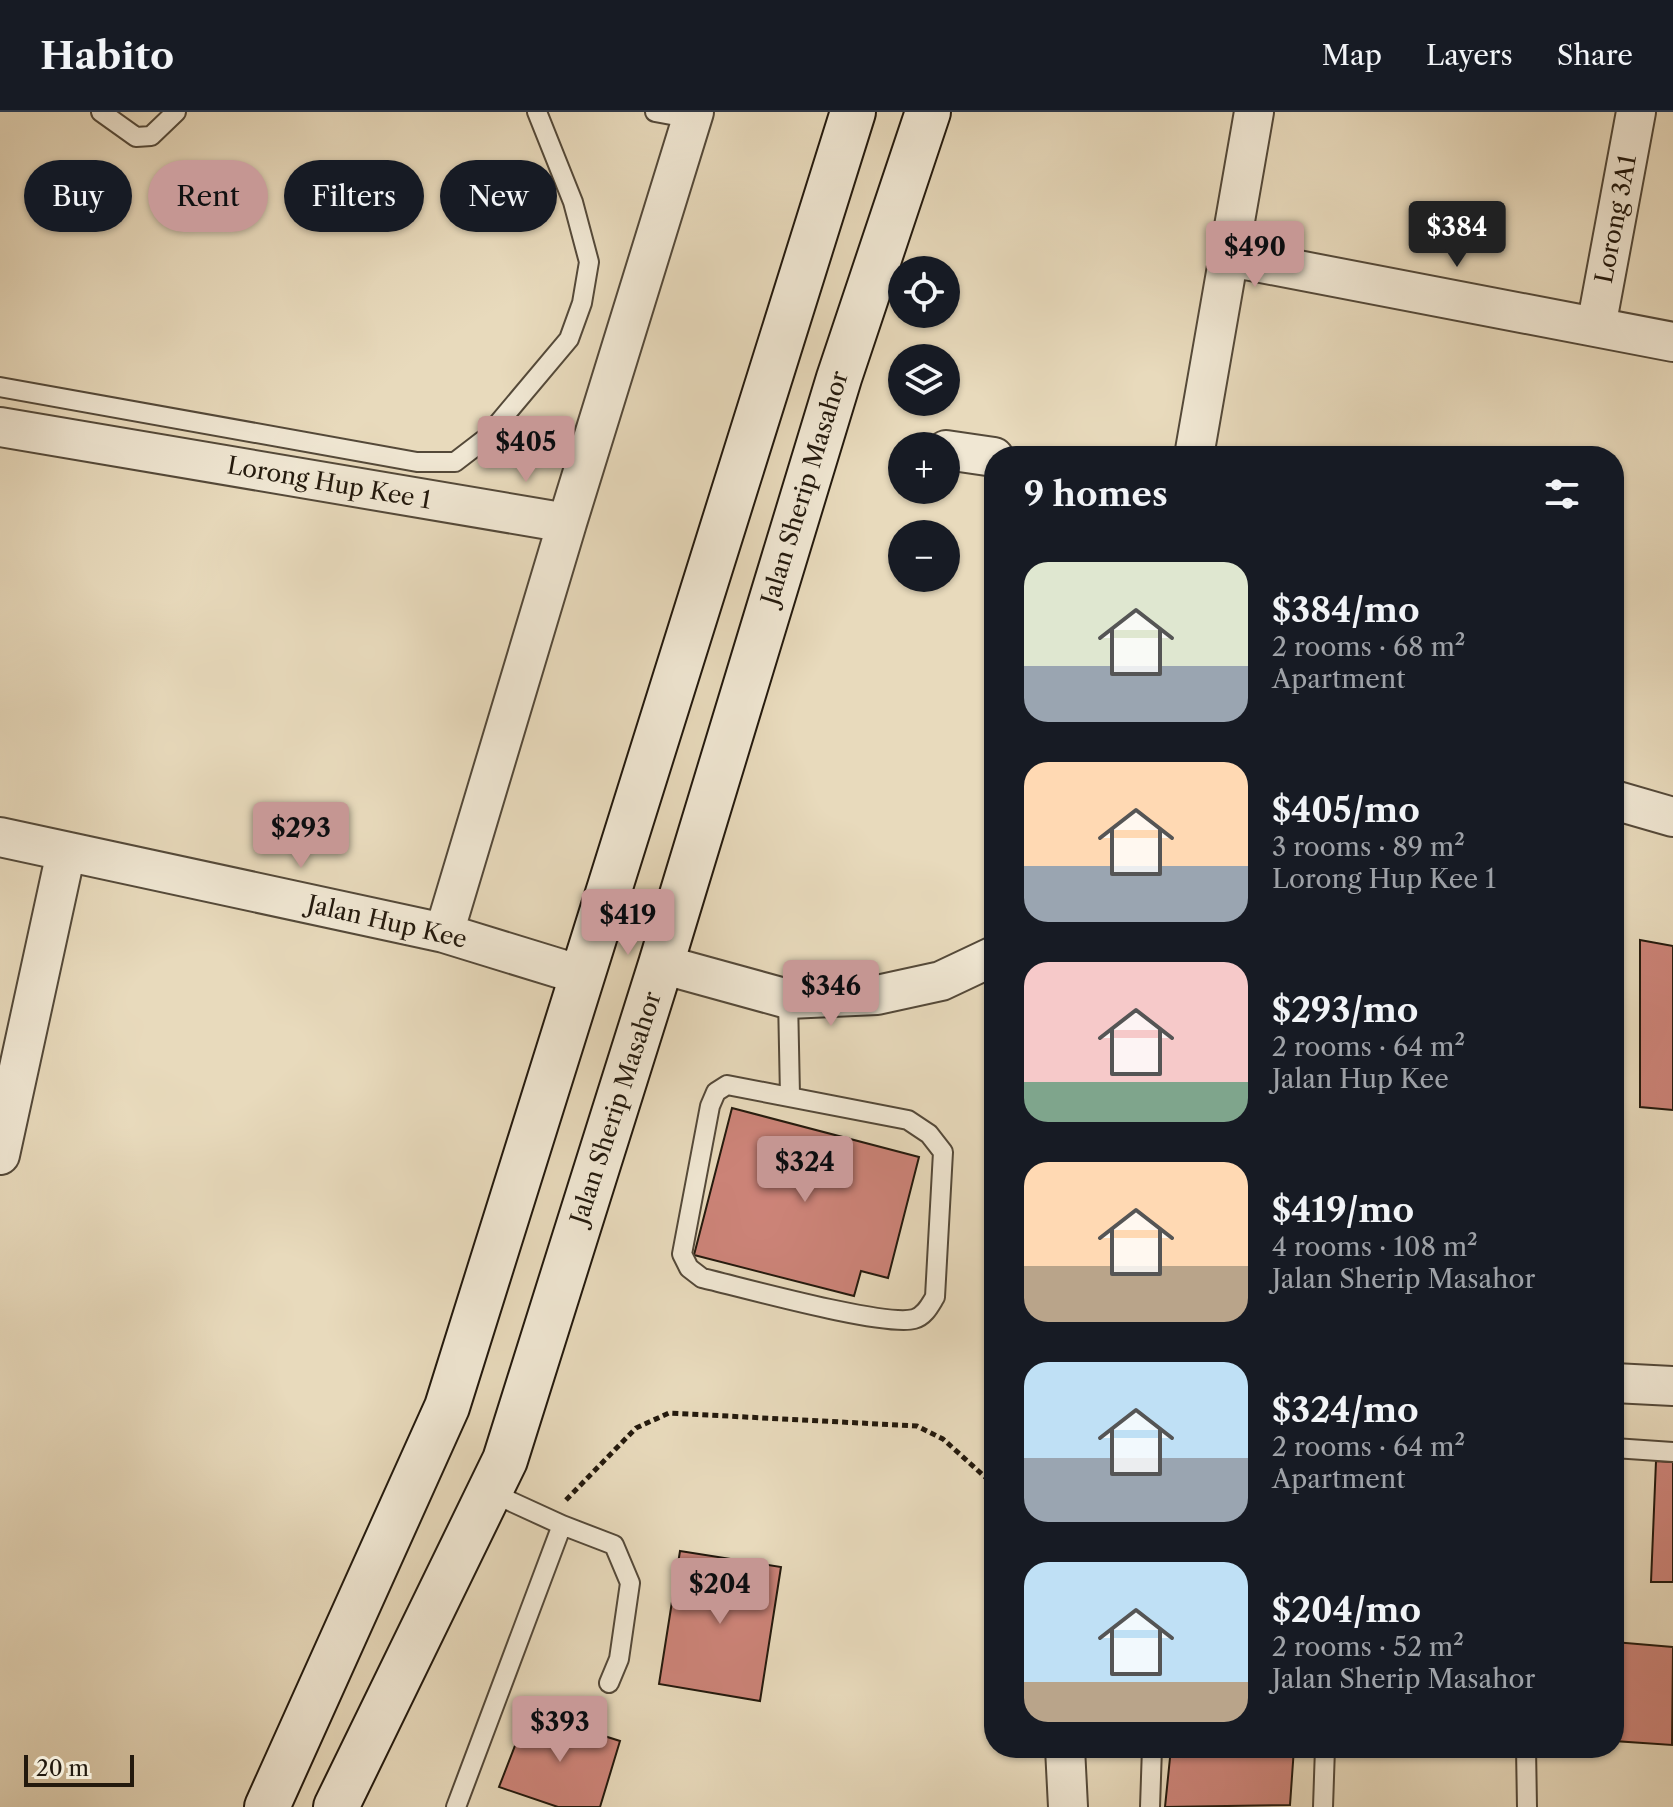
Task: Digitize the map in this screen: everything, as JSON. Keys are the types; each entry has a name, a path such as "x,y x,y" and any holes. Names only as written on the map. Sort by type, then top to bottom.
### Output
{"main road":[{"path":"267,1807 447,1407 853,112"},
{"name":"Jalan Sherip Masahor","path":"336,1807 505,1460 661,964 839,378 928,112"}],"street":[{"path":"1196,446 1254,112"},
{"name":"Lorong 3A1","path":"1596,327 1636,112"},
{"path":"444,933 694,116"},
{"path":"1230,257 1673,342"},
{"name":"Lorong Hup Kee 1","path":"0,427 567,523"},
{"path":"960,452 984,456"},
{"path":"1624,803 1673,817"},
{"name":"Jalan Hup Kee","path":"0,837 444,933 584,976"},
{"path":"0,1155 66,852"},
{"path":"661,964 788,999 877,995 941,981 984,961"},
{"path":"1624,1384 1673,1386"},
{"path":"1066,1758 1068,1807"}],"lane":[{"path":"101,112 136,137 151,136 176,112"},
{"path":"0,387 417,462 455,462 485,439 569,339 582,303 589,262 573,202 537,112"},
{"path":"655,112 694,116"},
{"path":"788,999 790,1095"},
{"path":"727,1085 790,1095 908,1120 929,1134 943,1152 935,1297 926,1311 915,1319 879,1318 702,1278 689,1268 682,1254 716,1092 727,1085"},
{"path":"1624,1449 1673,1452"},
{"path":"490,1492 554,1523 614,1545 630,1583 619,1659 609,1683"},
{"path":"456,1807 554,1523"},
{"path":"1150,1807 1152,1758"},
{"path":"1323,1807 1325,1758"},
{"path":"1526,1758 1527,1807"}],"path":[{"path":"554,1523 636,1428 669,1413 917,1426 943,1439 984,1476"}],"building":[{"path":"1640,940 1673,946 1673,1110 1640,1107"},
{"path":"732,1108 919,1157 888,1278 861,1271 854,1296 694,1255"},
{"path":"1656,1461 1673,1462 1673,1582 1651,1582"},
{"path":"680,1551 781,1567 760,1701 659,1684"},
{"path":"1624,1643 1673,1647 1672,1745 1624,1742"},
{"path":"528,1712 620,1741 600,1807 558,1807 499,1787"},
{"path":"1170,1758 1293,1758 1290,1805 1165,1807"}]}
